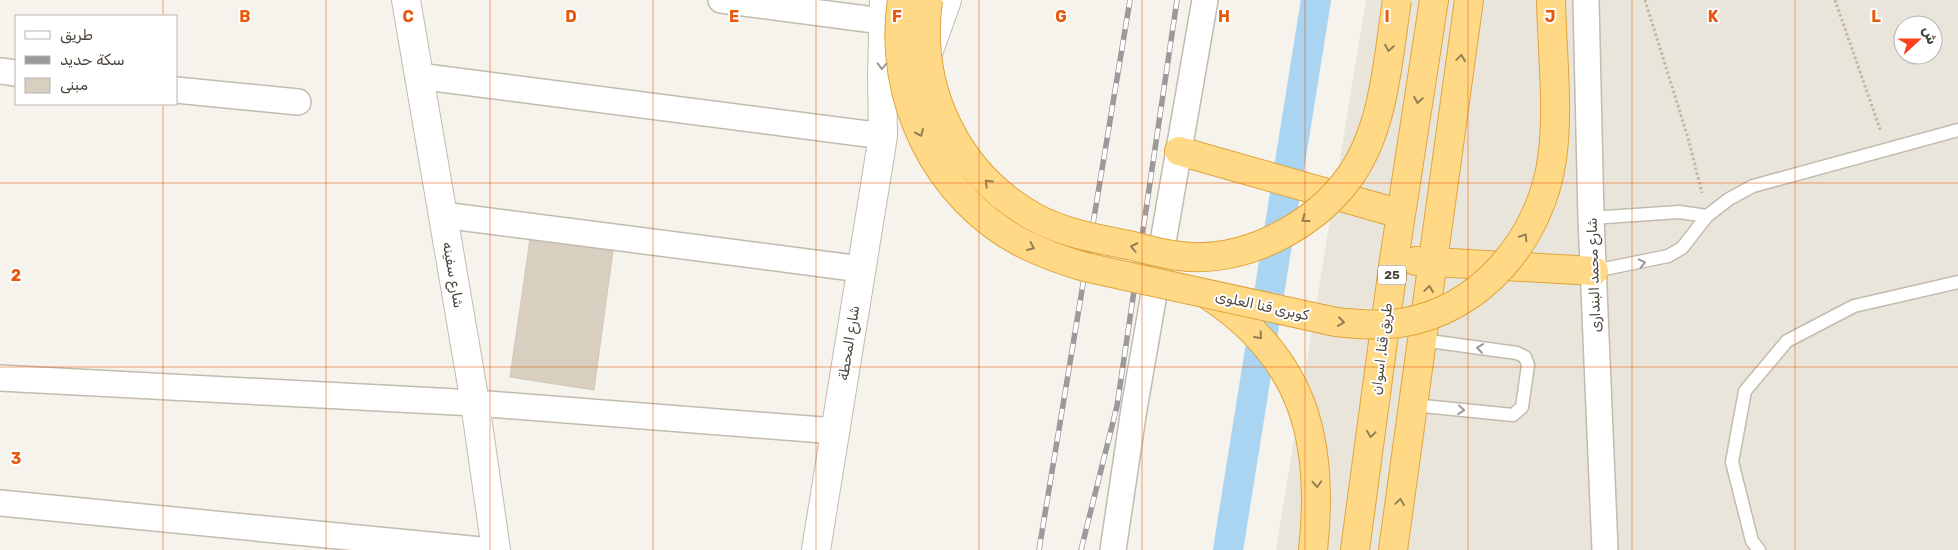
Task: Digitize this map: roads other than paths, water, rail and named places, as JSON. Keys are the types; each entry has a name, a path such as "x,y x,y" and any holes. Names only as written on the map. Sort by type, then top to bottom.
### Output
{"highway":[{"name":"كوبرى قنا العلوى","path":"902,0 899,19 899,59 906,98 920,135 940,169 965,200 995,225 1016,239 1053,258 1208,295 1336,322 1368,326 1401,323 1432,315 1461,301 1488,282 1510,258 1528,231 1544,196 1552,159 1554,121 1551,0"},
{"path":"928,0 925,49 937,99 949,129 965,156 985,181 1009,201 1036,218 1065,230 1171,254 1214,256 1246,249 1276,238 1305,221 1330,200 1351,175 1367,144 1374,122 1397,0"},
{"name":"طريق قنا, اسوان","path":"1356,550 1394,260 1434,0"},
{"path":"1393,550 1469,0"},
{"path":"1179,152 1401,214"},
{"path":"1394,260 1594,272"},
{"path":"1208,295 1231,310 1258,336 1287,374 1300,398 1309,427 1315,457 1317,495 1313,550"},
{"path":"1384,335 1422,340"},
{"path":"1375,400 1413,405"}],"street":[{"name":"شارع سفينه","path":"406,0 475,403 496,550"},
{"path":"721,0 883,10"},
{"name":"شارع المحطة","path":"883,136 911,90 934,41 947,0"},
{"path":"1113,550 1134,409 1205,0"},
{"name":"شارع محمد البندارى","path":"1586,0 1591,218 1605,550"},
{"name":"شارع المحطة","path":"816,550 883,136 883,10"},
{"path":"0,71 15,73"},
{"path":"418,76 883,136"},
{"path":"178,90 298,102"},
{"path":"443,215 861,269"},
{"path":"0,378 475,403 835,432"},
{"path":"0,504 481,550"}],"lane":[{"path":"1594,272 1668,256 1682,248 1707,216 1730,199 1753,186 1958,130"},
{"path":"1591,218 1678,212 1707,216"},
{"path":"1759,550 1752,541 1732,462 1745,391 1787,341 1854,306 1958,282"},
{"path":"1413,405 1514,415 1522,407 1528,365 1525,357 1518,353 1422,340"}],"waterway":[{"path":"1228,550 1316,0"}],"railway":[{"path":"1039,550 1130,0"},
{"path":"1081,550 1117,406 1177,0"}]}
